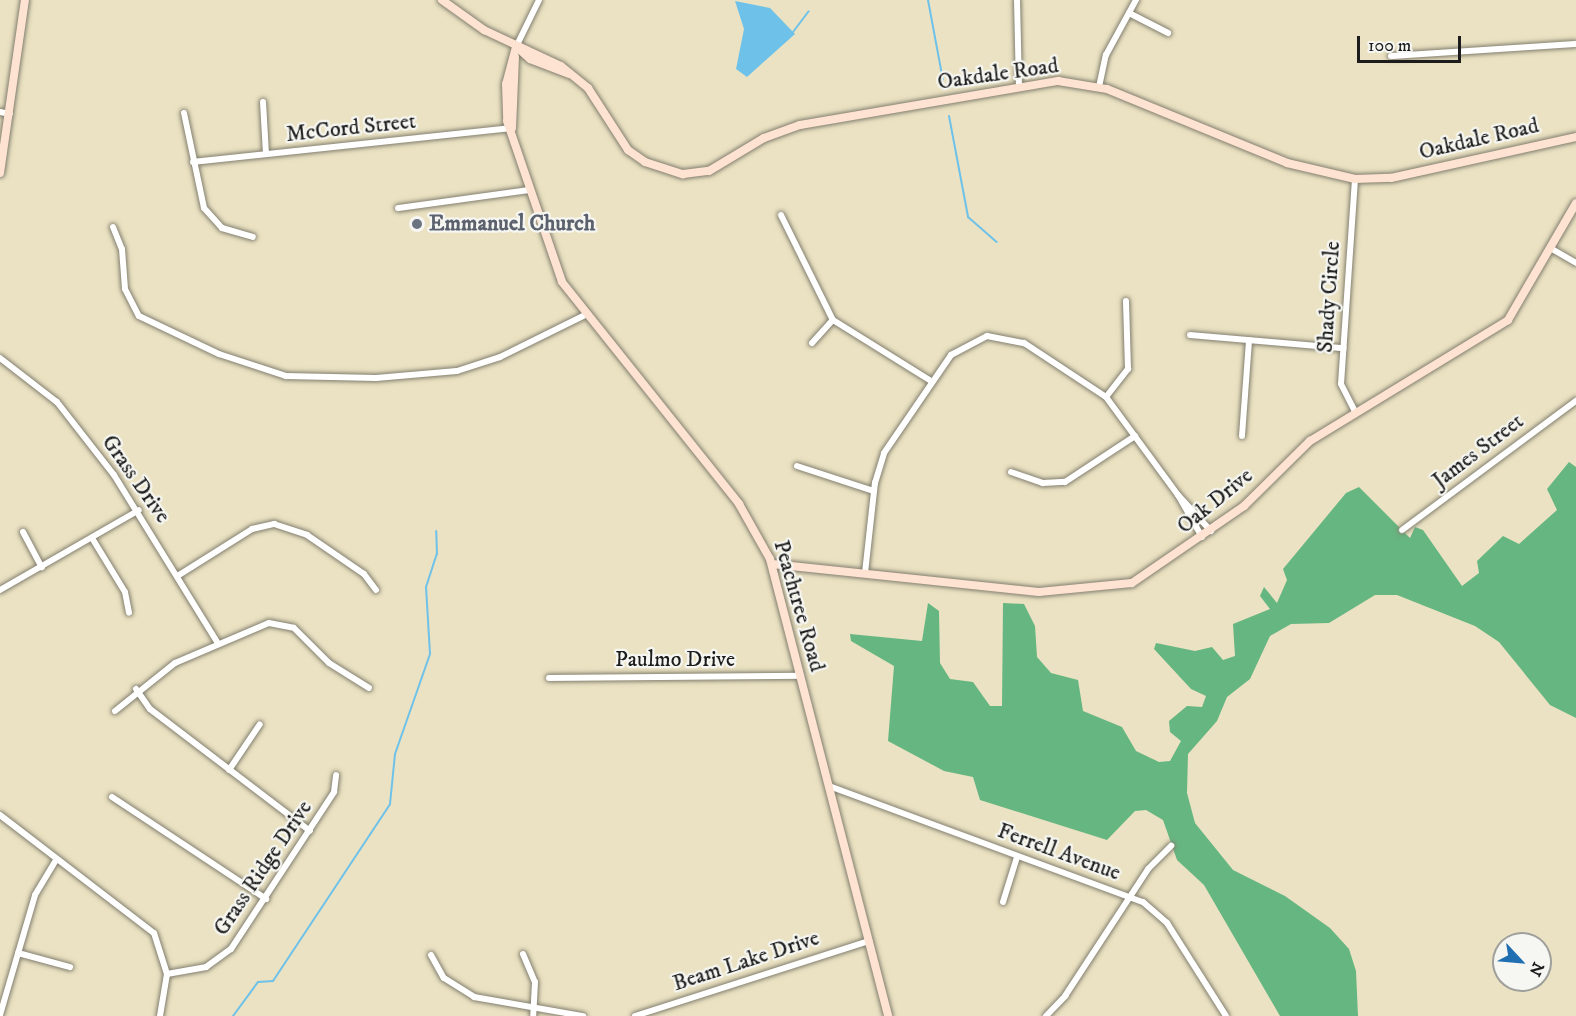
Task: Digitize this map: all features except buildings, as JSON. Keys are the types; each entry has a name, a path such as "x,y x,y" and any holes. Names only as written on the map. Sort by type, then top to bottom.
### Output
{"street":[{"path":"0,173 25,0"},
{"name":"Oakdale Road","path":"442,0 516,47 530,59 569,74 601,105 628,150 645,162 683,174 709,171 764,138 800,125 1058,81 1099,87 1287,163 1355,179 1391,178 1576,137"},
{"name":"Peachtree Road","path":"539,0 516,47 506,84 512,128 556,269 583,315 739,504 772,564 888,1016"},
{"path":"1017,0 1019,86"},
{"path":"1099,87 1107,55 1136,0"},
{"path":"1129,13 1168,33"},
{"path":"1391,56 1576,44"},
{"path":"263,102 266,154"},
{"path":"0,112 10,114"},
{"path":"183,113 193,162 209,216 229,232 253,237"},
{"name":"McCord Street","path":"193,162 512,128"},
{"name":"Shady Circle","path":"1355,179 1342,390 1356,413"},
{"path":"398,207 530,190"},
{"name":"Oak Drive","path":"772,564 1019,591 1092,591 1132,583 1244,506 1301,448 1508,320 1552,249 1576,203"},
{"path":"781,215 833,320 931,381"},
{"path":"113,227 127,295 140,316 219,354 286,376 375,378 457,371 500,357 583,315"},
{"path":"1552,249 1576,262"},
{"path":"1106,397 1128,369 1126,301"},
{"path":"812,343 833,320"},
{"path":"1190,335 1343,348"},
{"path":"865,573 874,491 884,453 931,381 964,344 996,336 1024,343 1106,397 1178,495 1210,531"},
{"path":"1242,436 1249,340"},
{"name":"Grass Drive","path":"0,358 57,402 139,510 217,642"},
{"name":"James Street","path":"1402,530 1576,401"},
{"path":"1011,472 1043,483 1065,482 1135,436"},
{"path":"797,466 874,491"},
{"path":"1178,495 1202,537"},
{"path":"0,590 139,510"},
{"path":"179,575 252,529 274,524 307,535 364,574 376,590"},
{"path":"23,532 42,567"},
{"path":"92,538 125,592 129,613"},
{"path":"115,711 136,689 217,642 261,624 286,624 329,663 369,688"},
{"name":"Paulmo Drive","path":"549,678 800,676"},
{"path":"136,689 150,709 310,831"},
{"path":"229,770 260,724"},
{"name":"Grass Ridge Drive","path":"167,974 200,969 224,956 266,899 310,831 334,792 336,775"},
{"name":"Ferrell Avenue","path":"829,786 1130,897 1167,922 1226,1016"},
{"path":"112,797 266,899"},
{"path":"0,815 55,862 146,924 167,974 160,1016"},
{"path":"1046,1016 1065,996 1130,897 1171,846"},
{"path":"1003,902 1017,857"},
{"path":"0,1015 42,877 55,862"},
{"name":"Beam Lake Drive","path":"635,1016 869,941"},
{"path":"18,952 70,967"},
{"path":"523,954 536,982 533,1016"},
{"path":"431,955 460,991 583,1016"}],"green space":[{"path":"1569,462 1576,467 1576,718 1550,705 1499,642 1475,626 1397,595 1375,595 1329,623 1291,624 1270,636 1250,679 1227,697 1217,721 1188,754 1187,793 1195,823 1233,870 1285,896 1330,928 1349,949 1356,971 1358,1016 1280,1016 1204,885 1177,860 1163,820 1146,810 1135,811 1107,840 980,800 973,777 944,771 888,741 894,666 851,641 850,634 922,641 928,603 939,611 940,663 950,679 973,682 990,706 1002,706 1003,603 1024,604 1035,626 1037,657 1051,673 1078,680 1083,711 1122,727 1136,751 1159,762 1170,761 1181,741 1170,732 1169,721 1187,706 1202,707 1206,696 1191,689 1154,649 1156,643 1195,651 1212,647 1223,660 1235,656 1233,624 1270,609 1260,596 1264,587 1277,603 1287,580 1283,569 1346,493 1359,487 1410,538 1415,527 1423,530 1462,586 1479,573 1477,561 1503,536 1519,544 1557,510 1547,489"}],"water":[{"path":"735,1 770,8 795,34 747,77 736,69 744,29"}],"waterway":[{"path":"928,0 943,80"},
{"path":"793,32 809,11"},
{"path":"949,116 968,217 997,242"},
{"path":"233,1016 258,982 273,981 390,804 395,754 430,654 426,587 437,554 436,531"}],"place":[{"name":"Emmanuel Church","path":"417,224"}]}
